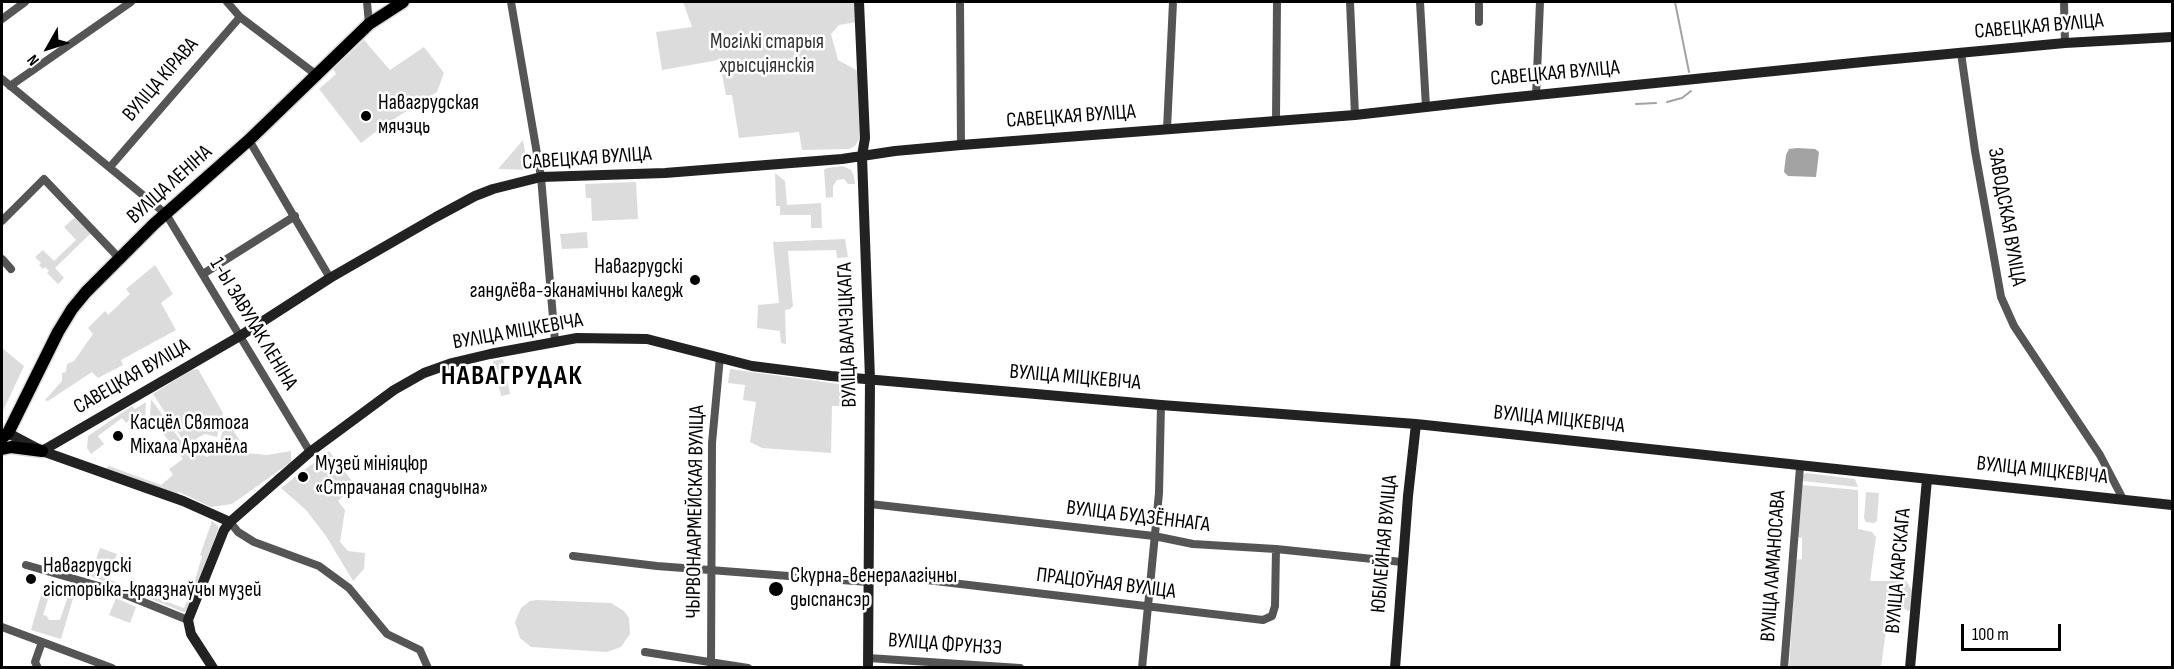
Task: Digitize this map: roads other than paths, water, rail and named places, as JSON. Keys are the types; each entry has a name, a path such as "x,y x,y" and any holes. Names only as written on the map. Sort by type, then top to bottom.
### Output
{"main road":[{"name":"ВУЛІЦА ЛЕНІНА","path":"7,434 58,332 86,292 166,214 318,76 369,24 403,2"},
{"path":"2,449 11,447 42,451"}],"street":[{"path":"2,19 25,2"},
{"path":"10,86 131,2"},
{"path":"227,2 240,17 318,76"},
{"path":"367,2 369,24"},
{"path":"511,2 541,177 555,341"},
{"name":"ВУЛІЦА ВАЛЧЭЦКАГА","path":"859,2 865,138 862,156 870,380 868,663"},
{"path":"960,2 960,145"},
{"path":"1167,129 1173,2"},
{"path":"1276,120 1277,2"},
{"path":"1350,2 1355,116"},
{"path":"1420,2 1426,107"},
{"path":"1479,2 1479,22"},
{"path":"1536,96 1540,2"},
{"path":"2064,2 2065,43"},
{"name":"ВУЛІЦА КІРАВА","path":"110,167 240,17"},
{"name":"САВЕЦКАЯ ВУЛІЦА","path":"42,451 240,336 399,237 475,196 500,186 541,177 664,173 842,159 960,145 1355,116 1961,53 2172,36"},
{"name":"ЗАВОДСКАЯ ВУЛІЦА","path":"1961,53 1975,151 2001,297 2014,326 2100,455 2123,499"},
{"name":"1-Ы ЗАВУЛАК ЛЕНІНА","path":"2,80 166,214 310,452"},
{"path":"249,140 330,278"},
{"path":"2,221 44,179 120,259"},
{"path":"203,274 295,216"},
{"path":"2,260 11,269"},
{"name":"ВУЛІЦА МІЦКЕВІЧА","path":"230,522 310,452 394,390 424,373 452,363 577,338 647,339 752,366 870,380 1416,424 1800,467 2172,505"},
{"name":"ЧЫРВОНААРМЕЙСКАЯ ВУЛІЦА","path":"712,664 712,442 720,357"},
{"path":"1142,668 1159,493 1161,405"},
{"name":"ЮБІЛЕЙНАЯ ВУЛІЦА","path":"1395,668 1402,562 1416,424"},
{"name":"ВУЛІЦА ЛЕНІНА","path":"7,434 42,451"},
{"path":"42,451 183,501 230,522 238,532 254,542 320,566 349,588 387,634 420,650 428,668"},
{"name":"ВУЛІЦА ЛАМАНОСАВА","path":"1784,668 1800,467"},
{"name":"ВУЛІЦА КАРСКАГА","path":"1910,668 1927,479"},
{"name":"ВУЛІЦА БУДЗЁННАГА","path":"870,504 1154,536 1193,544 1276,549 1402,562"},
{"path":"213,668 191,634 188,620 224,530 230,522"},
{"name":"ПРАЦОЎНАЯ ВУЛІЦА","path":"573,556 711,570 868,577 1263,620 1272,616 1275,606 1276,549"},
{"path":"26,565 116,591 188,620"},
{"path":"2,627 112,668"},
{"path":"38,668 35,662 42,642"},
{"path":"645,652 748,668"},
{"name":"ВУЛІЦА ФРУНЗЭ","path":"868,663 1020,668"}],"waterway":[{"path":"1675,2 1689,72"},
{"path":"1667,102 1682,98 1691,91"},
{"path":"1636,104 1656,103"}],"place":[{"name":"Навагрудская мячэць","path":"366,116"},
{"name":"Навагрудскі гандлёва-эканамічны каледж","path":"695,280"},
{"name":"Касцёл Святога Міхала Арханёла","path":"118,436"},
{"name":"Музей мініяцюр «Страчаная спадчына»","path":"303,477"},
{"name":"Навагрудскі гісторыка-краязнаўчы музей","path":"31,579"},
{"name":"Скурна-венералагічны дыспансэр","path":"776,589"}],"district":[{"name":"НАВАГРУДАК","path":"512,377"}],"park label":[{"name":"Могілкі старыя хрысціянскія","path":"767,55"}]}
